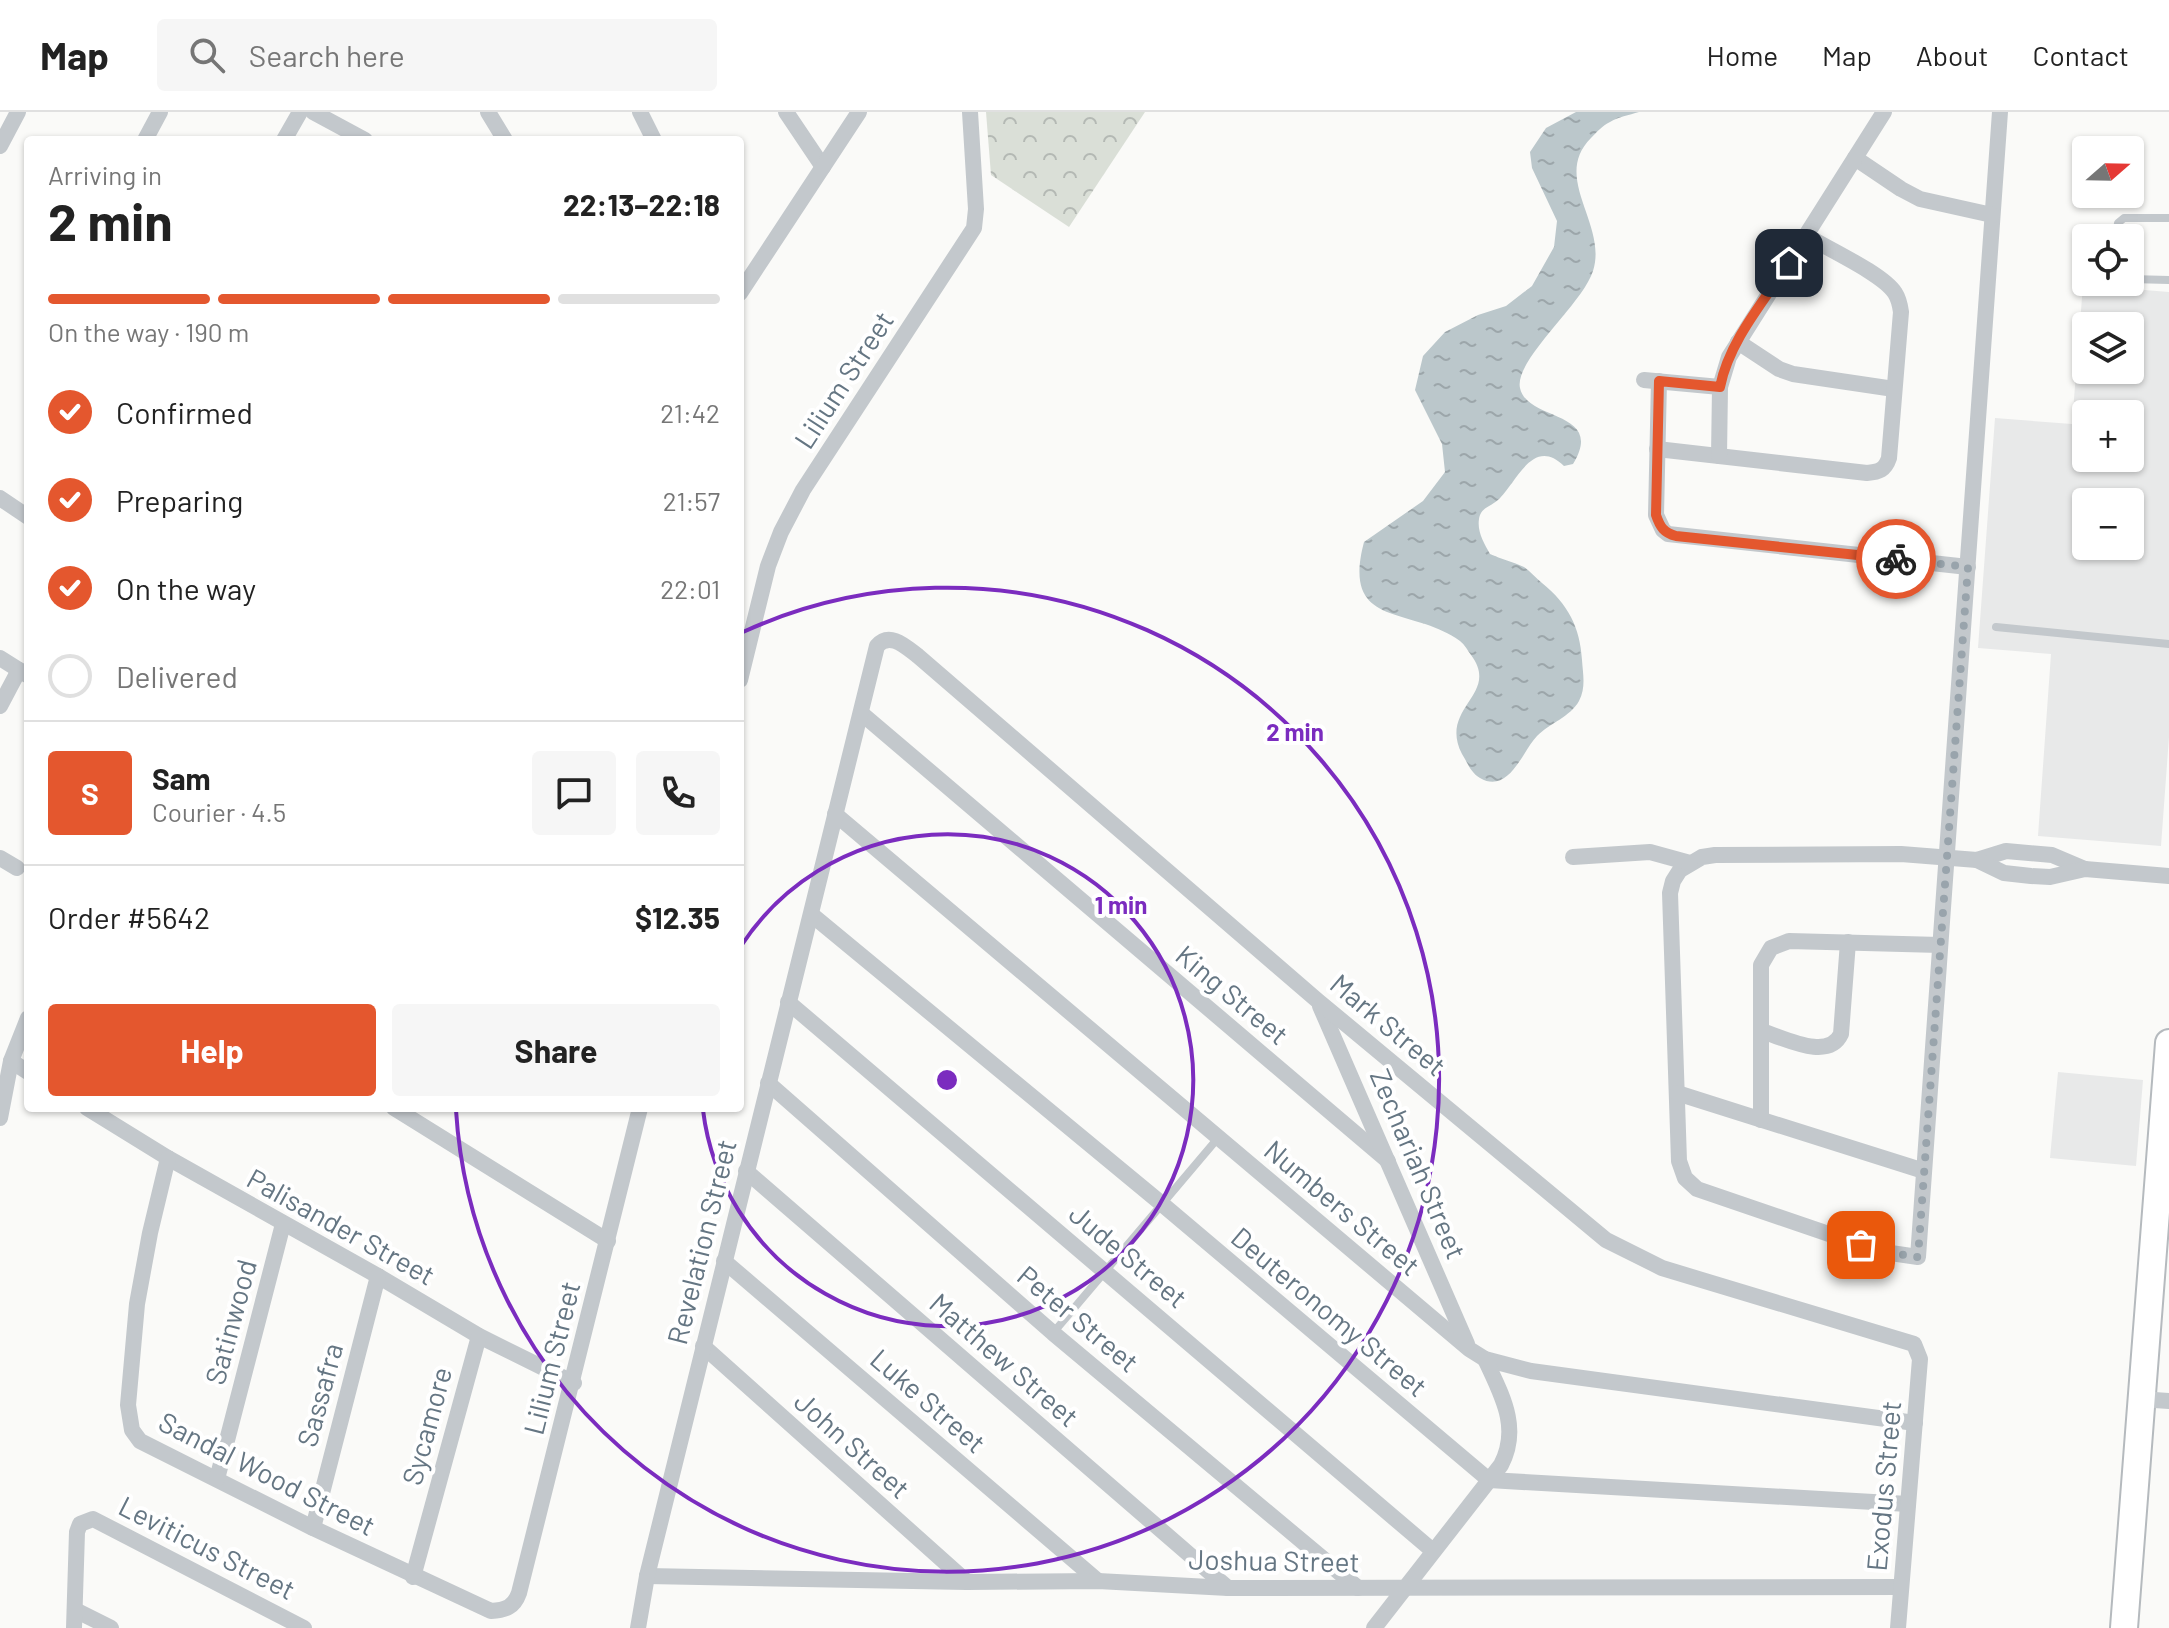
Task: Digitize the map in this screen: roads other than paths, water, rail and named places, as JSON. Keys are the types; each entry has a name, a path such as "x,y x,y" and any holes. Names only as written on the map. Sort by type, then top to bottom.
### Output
{"main road":[{"path":"2124,1628 2169,1043"}],"street":[{"path":"0,146 18,112"},
{"path":"147,136 160,112"},
{"path":"286,136 300,112"},
{"path":"313,112 358,136"},
{"path":"488,112 503,136"},
{"path":"640,112 652,136"},
{"path":"786,112 823,167"},
{"path":"744,287 859,112"},
{"name":"Lilium Street","path":"744,664 768,566 781,532 803,490 974,228 976,209 970,112"},
{"path":"1719,456 1723,372 1738,342 1884,112"},
{"path":"2000,112 1992,215 1968,567 1946,858 1918,1257 1884,1252 1691,1185 1685,1178 1679,1161 1670,893 1673,881 1690,863 1715,855 1845,853 1946,858 1977,860 2006,851 2052,855 2085,869 2169,876"},
{"path":"1855,158 1920,199 1992,215"},
{"path":"1657,449 1867,473 1882,470 1889,458 1901,312 1894,290 1883,280 1807,236"},
{"path":"1738,342 1779,369 1793,374 1894,389"},
{"path":"1720,387 1651,381 1657,449 1656,515 1668,534 1968,567"},
{"path":"0,498 24,514"},
{"name":"Revelation Street","path":"638,1628 647,1576 746,1171 877,646 883,640"},
{"name":"Mark Street","path":"883,640 895,641 918,656 1318,1001 1606,1240 1662,1268 1910,1342 1918,1349"},
{"path":"0,658 24,673 0,706"},
{"name":"King Street","path":"861,713 1388,1161"},
{"name":"Numbers Street","path":"835,814 1469,1349 1485,1359 1531,1371 1915,1423"},
{"path":"1573,857 1650,852 1690,863"},
{"path":"0,858 17,868"},
{"name":"Deuteronomy Street","path":"812,915 1489,1480"},
{"path":"1761,1120 1761,965 1771,948 1789,941 1940,945"},
{"path":"1761,1031 1818,1048 1832,1046 1838,1041 1848,942"},
{"name":"Zechariah Street","path":"1318,1001 1469,1349"},
{"name":"Jude Street","path":"788,1002 1433,1551"},
{"path":"0,1118 11,1061 24,1028"},
{"path":"11,1061 24,1069"},
{"name":"Peter Street","path":"768,1083 1053,1333 1358,1588"},
{"path":"1677,1093 1924,1171"},
{"name":"Palisander Street","path":"93,1112 479,1336 574,1383"},
{"path":"400,1112 608,1241"},
{"name":"Lilium Street","path":"501,1611 516,1603 519,1593 574,1383 639,1112"},
{"name":"Sandal Wood Street","path":"168,1158 137,1304 129,1418 140,1441 413,1577 491,1611 501,1611"},
{"name":"Matthew Street","path":"746,1171 1228,1588"},
{"name":"Satinwood","path":"217,1479 283,1224"},
{"name":"Luke Street","path":"724,1261 1098,1581"},
{"name":"Sassafra","path":"313,1528 378,1276"},
{"name":"Sycamore","path":"413,1577 479,1336"},
{"name":"John Street","path":"703,1346 967,1582"},
{"name":"Exodus Street","path":"1898,1628 1920,1359 1918,1349"},
{"path":"1374,1628 1508,1452 1511,1436 1505,1400 1485,1359"},
{"path":"2140,1399 2169,1401"},
{"path":"1489,1480 1908,1504"},
{"name":"Leviticus Street","path":"75,1610 77,1532 85,1520 100,1522 304,1628"},
{"name":"Joshua Street","path":"647,1576 967,1582 1098,1581 1228,1588 1901,1587"},
{"path":"74,1628 75,1610 111,1628"}],"lane":[{"path":"2118,224 2124,218 2169,218"},
{"path":"2144,279 2169,280"},
{"path":"1996,627 2169,644"},
{"path":"1053,1333 1218,1138"}],"water":[{"path":"1576,112 1639,112 1604,125 1580,153 1578,185 1596,253 1593,271 1576,300 1527,363 1521,376 1520,388 1526,399 1573,425 1580,434 1580,447 1573,464 1564,466 1544,456 1535,458 1500,498 1482,512 1479,524 1490,554 1524,567 1566,608 1579,637 1583,686 1579,701 1537,736 1514,769 1499,781 1490,782 1472,770 1457,738 1462,713 1479,681 1478,669 1471,655 1460,641 1441,630 1385,611 1371,603 1362,590 1359,570 1364,542 1423,501 1445,472 1442,444 1415,390 1423,356 1445,332 1478,315 1506,306 1532,286 1554,247 1557,221 1532,168 1530,152 1546,128"}]}
